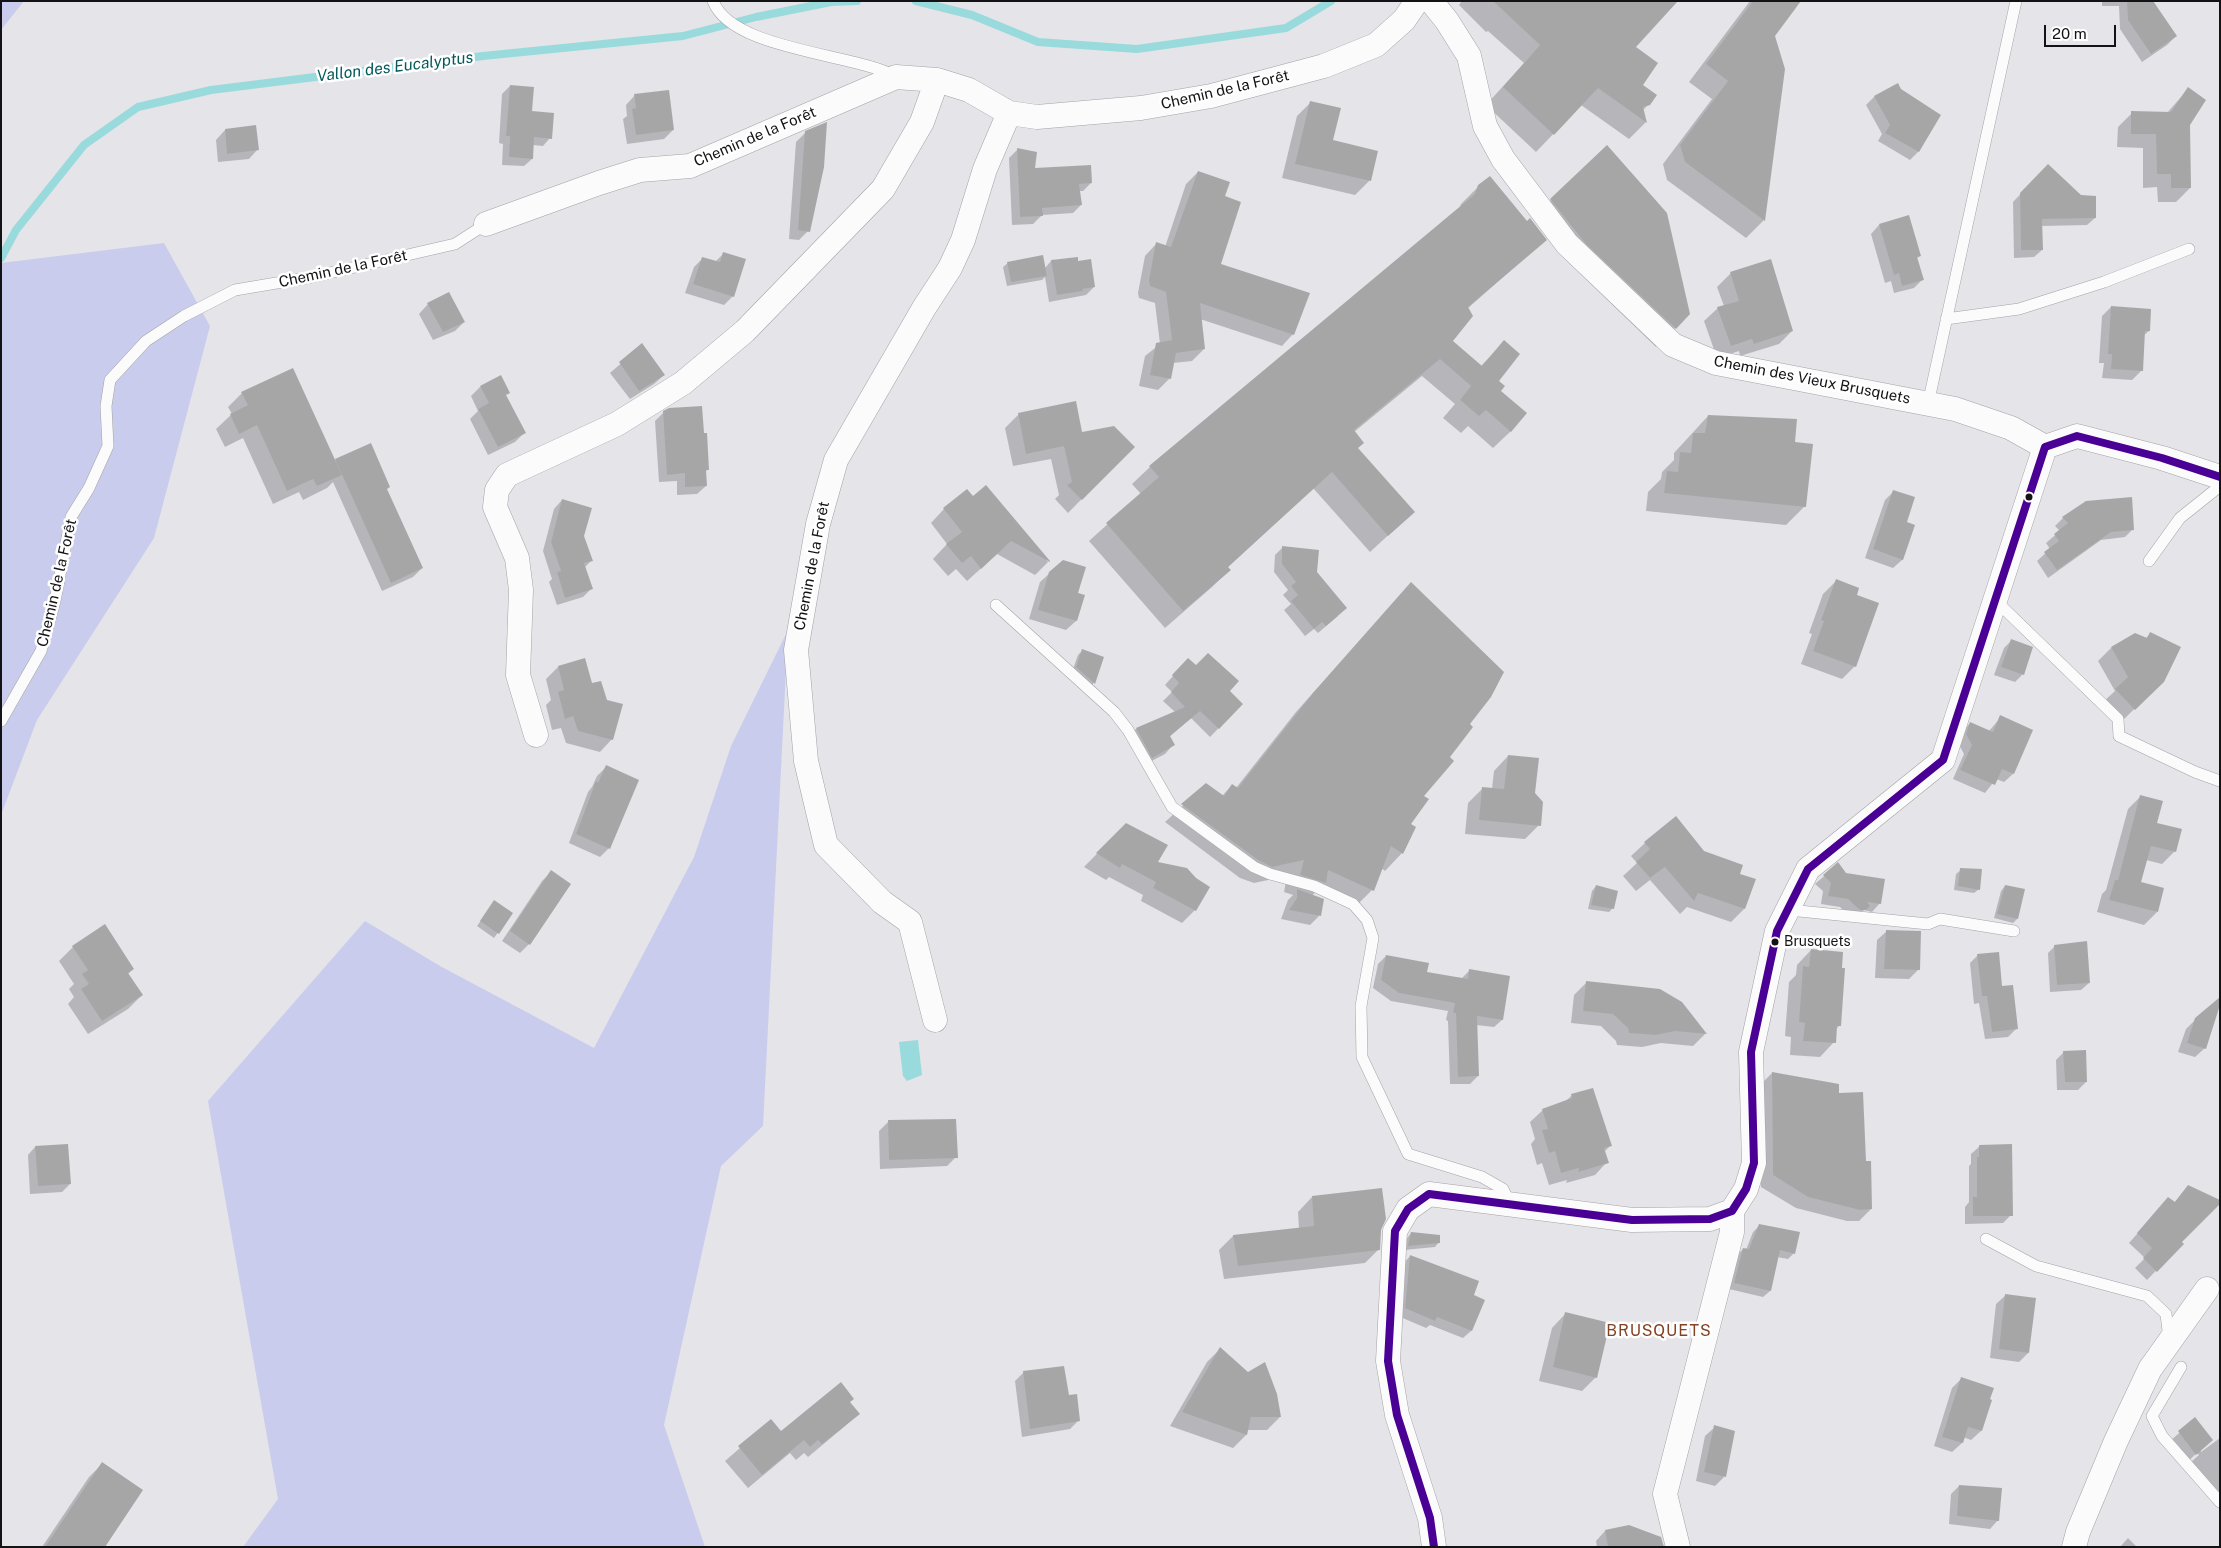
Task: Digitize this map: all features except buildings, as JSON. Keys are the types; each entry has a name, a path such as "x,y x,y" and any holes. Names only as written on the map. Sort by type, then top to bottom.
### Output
{"street":[{"name":"Chemin de la Forêt","path":"486,224 640,170 690,166 896,77 937,80 969,90 1010,113 1037,117 1141,108 1211,96 1324,66 1376,46 1404,20 1417,1"},
{"name":"Chemin des Vieux Brusquets","path":"1430,1 1447,21 1470,56 1484,126 1502,159 1567,244 1673,345 1716,363 1955,409 2011,428 2045,447"},
{"path":"536,736 518,675 521,590 517,558 495,507 498,490 508,475 617,424 683,383 745,331 882,189 922,122 937,80"},
{"name":"Chemin de la Forêt","path":"935,1020 910,922 882,902 826,845 806,761 796,650 818,524 836,460 924,308 950,268 963,240 986,169 1010,113"},
{"path":"1678,1547 1665,1494 1732,1232 1732,1211 1746,1189 1754,1163 1751,1052 1777,931 1808,868 1942,760 2045,447 2077,436 2162,458 2220,477"},
{"path":"1434,1547 1430,1518 1397,1415 1388,1361 1395,1231 1408,1209 1429,1194 1632,1220 1710,1219 1732,1211"},
{"path":"2074,1547 2078,1532 2116,1441 2150,1369 2207,1289"}],"lane":[{"path":"713,1 716,10 747,33 787,47 879,68 896,77"},
{"path":"1928,404 2016,1"},
{"name":"Chemin de la Forêt","path":"1,720 41,651 55,601 71,517 89,488 108,446 106,406 110,380 146,340 184,316 235,290 312,277 455,244 486,224"},
{"path":"1946,320 2019,309 2104,282 2189,249"},
{"path":"2149,561 2180,518 2220,486"},
{"path":"1995,600 2118,719 2119,736 2194,772 2220,781"},
{"path":"996,606 1114,712 1128,730 1172,807 1254,867 1270,874 1314,886 1353,904 1367,920 1373,938 1360,1006 1362,1057 1408,1154 1482,1178 1502,1189 1511,1206"},
{"path":"1790,905 1799,911 1928,924 1940,919 2014,931"},
{"path":"1986,1239 2036,1266 2147,1296 2166,1314 2169,1341"},
{"path":"2181,1367 2152,1416 2162,1436 2220,1502"}],"shaded area":[{"path":"1,1 24,1 1,30"},
{"path":"164,243 210,326 154,538 37,720 1,815 1,263"},
{"path":"788,630 763,1126 721,1166 664,1425 705,1547 243,1547 278,1499 208,1101 365,921 440,966 594,1048 694,857 731,746"},
{"path":"918,1040 922,1075 907,1081 903,1076 899,1042"}],"waterway":[{"name":"Vallon des Eucalyptus","path":"1,258 16,230 84,145 138,107 211,90 483,56 683,36 756,17 831,2 857,1"},
{"name":"Vallon des Eucalyptus","path":"916,1 972,15 1038,42 1137,49 1286,28 1331,1"}],"transit line":[{"path":"1434,1547 1430,1518 1397,1415 1388,1361 1395,1231 1408,1209 1429,1194 1632,1220 1710,1219 1732,1211 1746,1189 1754,1163 1751,1052 1777,931 1808,869 1943,760 2045,447 2077,436 2162,458 2220,477"}],"place":[{"name":"Brusquets","path":"1775,942"}],"district":[{"name":"BRUSQUETS","path":"1659,1331"}]}
